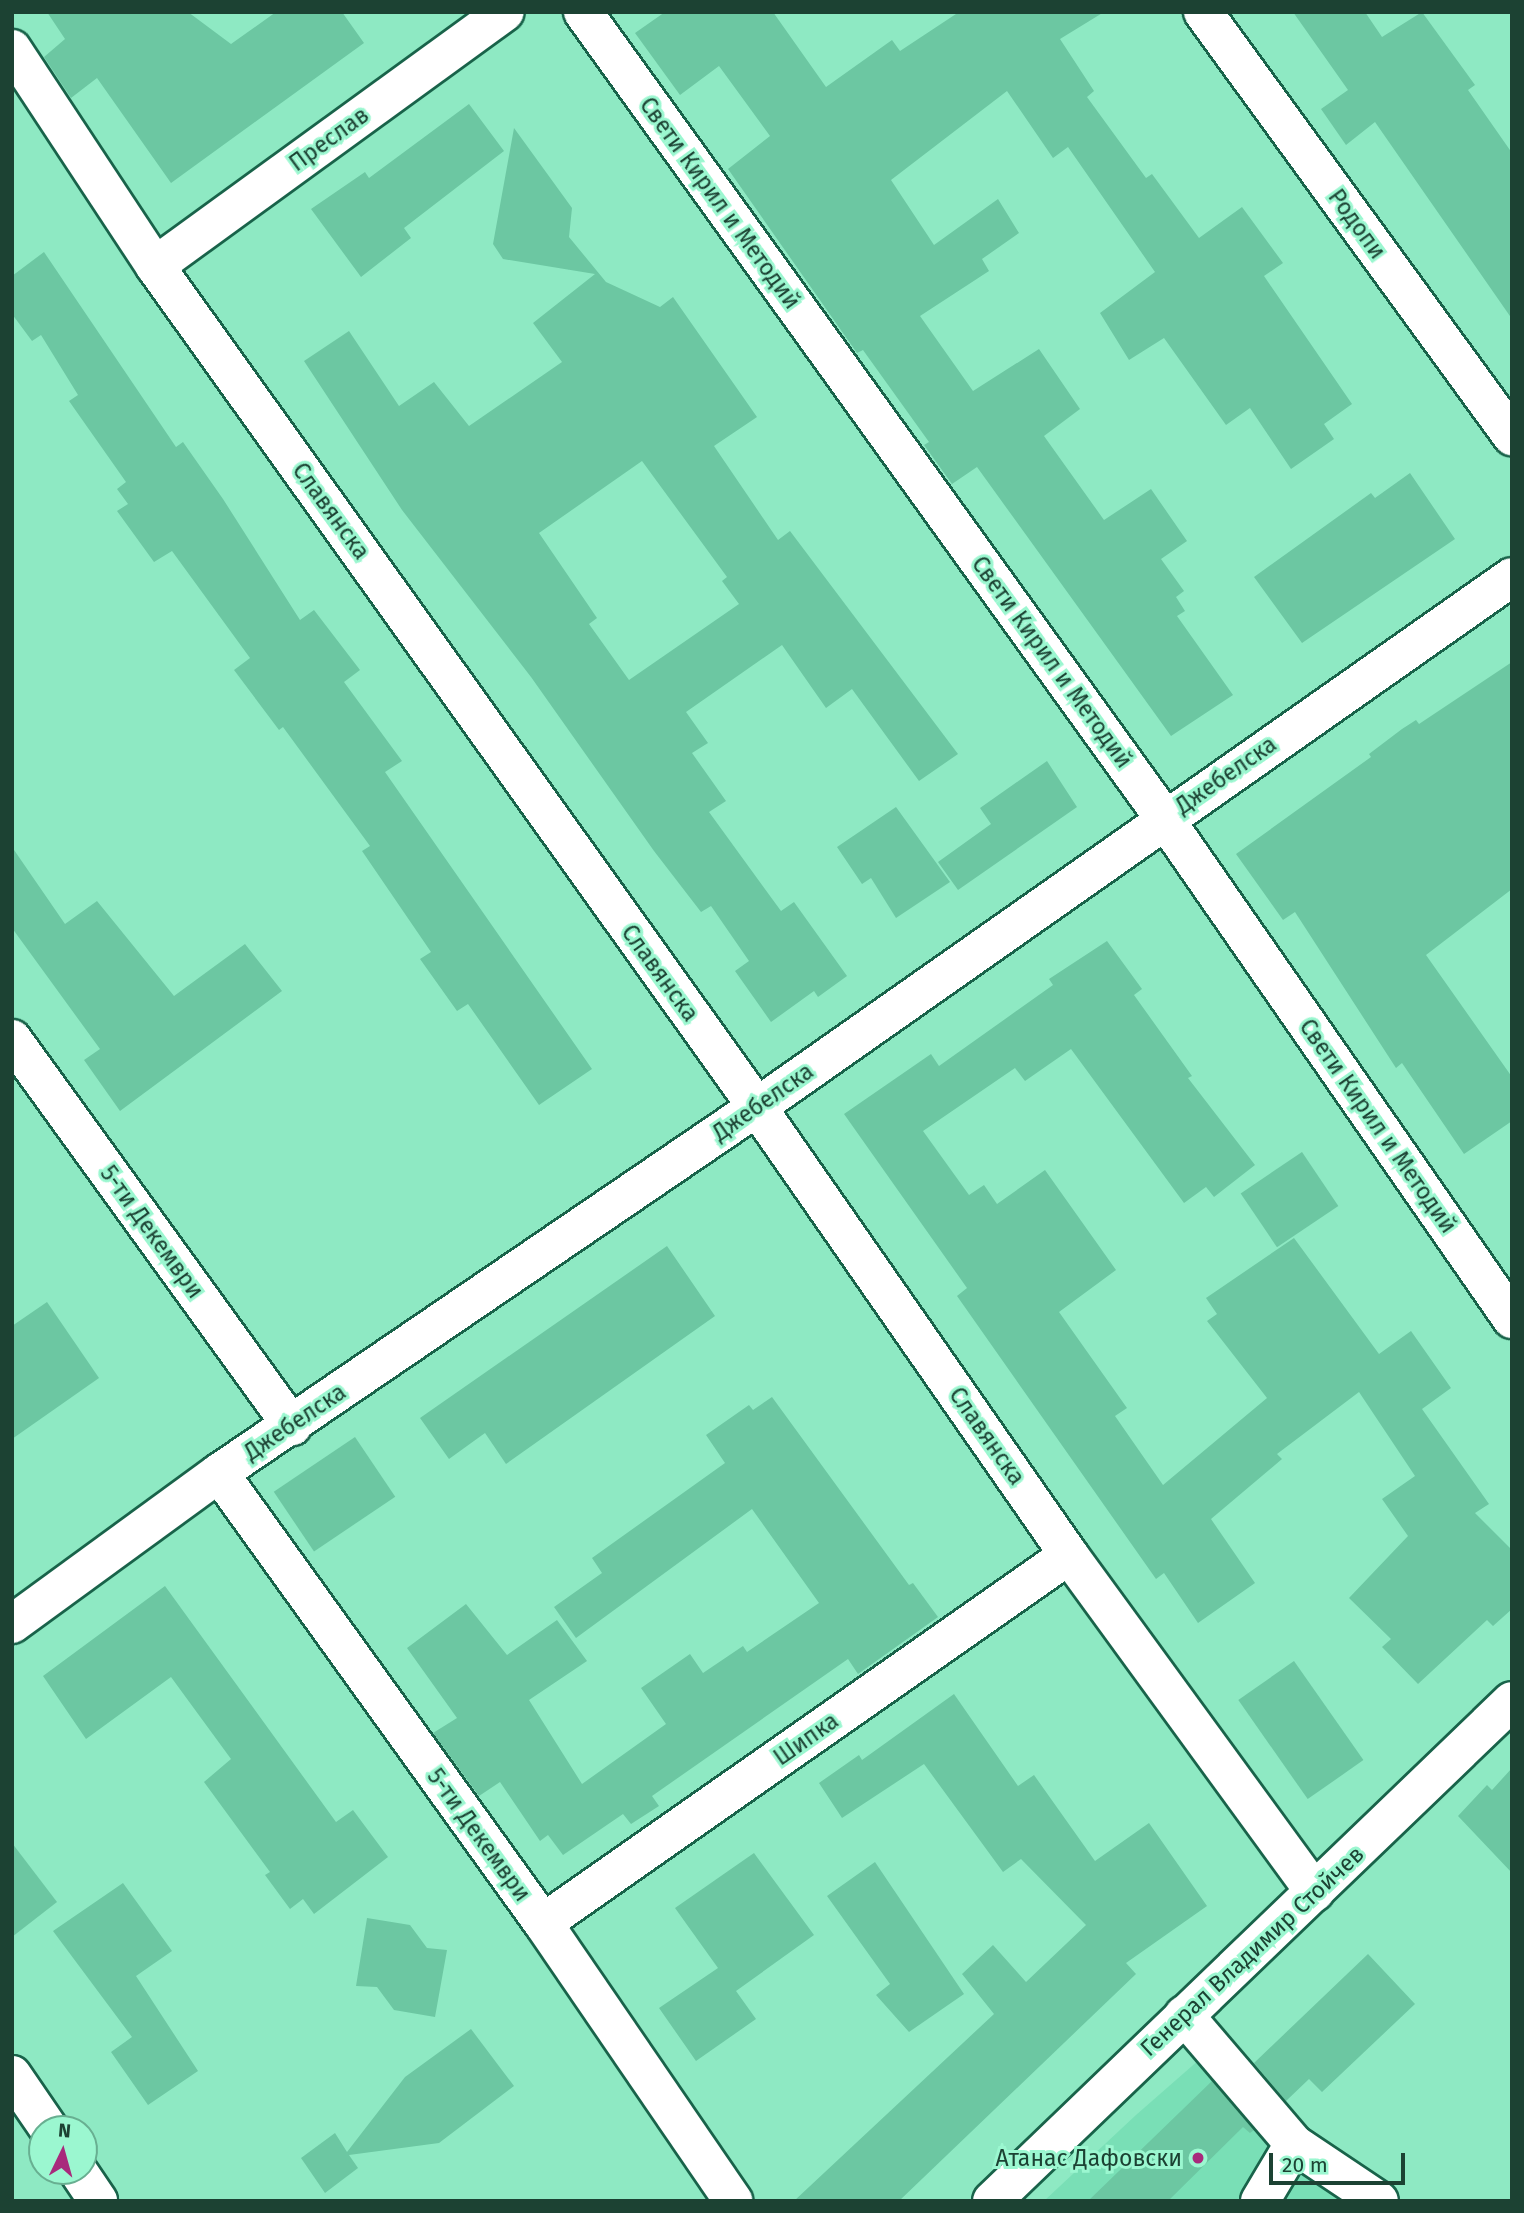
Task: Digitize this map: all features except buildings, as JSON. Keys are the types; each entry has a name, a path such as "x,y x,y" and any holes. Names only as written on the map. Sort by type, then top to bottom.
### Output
{"street":[{"name":"Преслав","path":"155,266 503,12"},
{"name":"Свети Кирил и Методий","path":"583,12 1164,818 1512,1319"},
{"name":"Родопи","path":"1203,12 1512,436"},
{"name":"Славянска","path":"12,48 155,266 757,1107 1069,1555 1315,1892"},
{"name":"Джебелска","path":"12,1624 219,1473 292,1426 757,1107 1164,818 1512,577"},
{"name":"5-ти Декември","path":"12,1039 292,1426"},
{"name":"5-ти Декември","path":"219,1473 543,1923 733,2201"},
{"name":"Шипка","path":"543,1923 1069,1555"},
{"name":"Генерал Владимир Стойчев","path":"992,2201 1512,1701"},
{"path":"1184,2015 1294,2144 1379,2201"},
{"path":"12,2075 39,2115"},
{"path":"1261,2201 1294,2144"},
{"path":"87,2185 98,2201"}],"shaded area":[{"name":"Атанас Дафовски","path":"1200,2059 1353,2201 1044,2201 1136,2115"}],"place":[{"name":"Атанас Дафовски","path":"1198,2158"}]}
